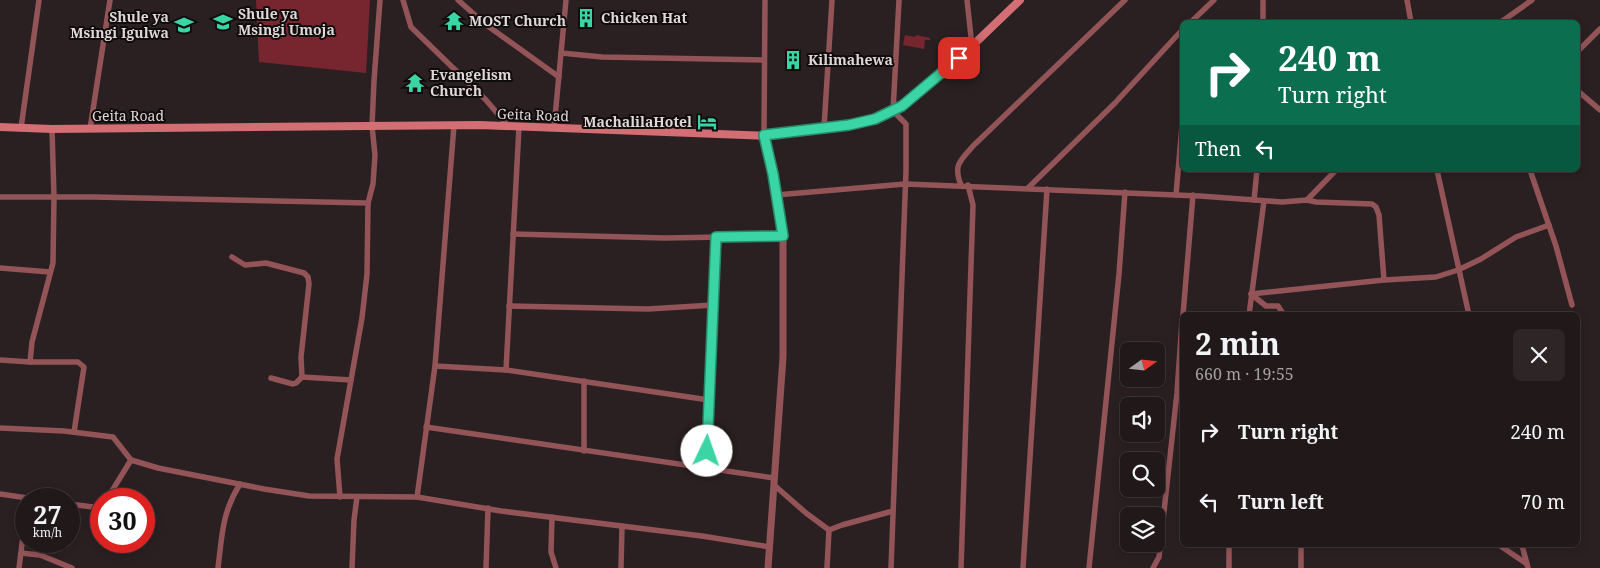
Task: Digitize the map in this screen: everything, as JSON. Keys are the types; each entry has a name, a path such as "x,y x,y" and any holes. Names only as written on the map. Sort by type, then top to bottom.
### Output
{"main road":[{"name":"Geita Road","path":"0,128 90,129 454,125 764,135 824,128 866,121 902,106 947,70 1020,0"}],"street":[{"path":"21,128 39,0"},
{"path":"90,129 110,0"},
{"path":"340,497 337,459 362,318 367,274 368,203 374,175 372,126 380,0"},
{"path":"403,0 411,26 486,100 508,126"},
{"path":"458,0 485,24 559,77"},
{"path":"554,128 566,0"},
{"path":"765,0 764,135 783,236 783,357 768,568"},
{"path":"824,128 832,0"},
{"path":"891,568 906,184 906,124 893,111 899,0"},
{"path":"967,0 972,46"},
{"path":"961,568 973,205 964,185 956,174 959,162 973,146 1125,0"},
{"path":"1194,20 1214,0"},
{"path":"1263,0 1263,20"},
{"path":"1407,0 1411,20"},
{"path":"1504,20 1532,0"},
{"path":"1580,49 1600,29"},
{"path":"1028,188 1114,103 1180,32"},
{"path":"561,53 602,57 764,60"},
{"path":"1580,94 1599,108"},
{"path":"416,497 435,366 454,125"},
{"path":"506,370 519,127"},
{"path":"30,362 32,342 53,263 52,129"},
{"path":"1176,195 1180,148"},
{"path":"1254,200 1256,172"},
{"path":"1307,200 1334,172"},
{"path":"1437,172 1468,312"},
{"path":"1531,172 1549,224 1572,305"},
{"path":"776,195 906,184 1193,195 1282,202 1307,200 1316,202 1360,202 1372,204 1376,207 1379,215 1384,280"},
{"path":"1024,568 1047,189"},
{"path":"1089,568 1119,274 1125,192"},
{"path":"1183,312 1193,195"},
{"path":"0,197 368,203"},
{"path":"1248,312 1264,201"},
{"path":"1251,294 1384,280 1436,277 1458,270 1516,237 1549,224"},
{"path":"513,234 665,238 783,236"},
{"path":"706,468 716,237"},
{"path":"232,257 245,265 266,262 304,273 308,277 309,284 301,357 302,377 292,384 271,378"},
{"path":"0,268 50,272"},
{"path":"1251,294 1266,306 1278,306 1282,312"},
{"path":"509,306 648,309 713,305"},
{"path":"1153,568 1159,557 1180,341"},
{"path":"0,360 78,362 84,367 74,432"},
{"path":"435,366 506,370 709,400"},
{"path":"302,377 351,380"},
{"path":"584,381 584,451"},
{"path":"426,427 706,468 774,481 806,513 829,530"},
{"path":"0,428 114,436 131,460 158,468 309,496 416,497 770,547"},
{"path":"114,488 131,460"},
{"path":"218,568 224,517 232,496 240,484"},
{"path":"0,494 15,496"},
{"path":"352,568 357,497"},
{"path":"486,568 488,508"},
{"path":"829,530 893,511"},
{"path":"552,517 551,552 556,568"},
{"path":"620,568 622,526"},
{"path":"827,568 829,530"},
{"path":"1229,547 1229,568"},
{"path":"1301,547 1301,568"},
{"path":"1502,547 1527,566"},
{"path":"1522,547 1527,566"},
{"path":"19,568 21,553 40,555 72,568"}],"shaded area":[{"path":"256,0 370,0 366,73 259,62"},
{"path":"905,35 915,37 916,35 930,38 930,40 925,40 924,49 903,45"}],"place":[{"name":"Chicken Hat","path":"586,18"},
{"name":"MOST Church","path":"454,21"},
{"name":"Shule ya Msingi Umoja","path":"223,22"},
{"name":"Shule ya Msingi Igulwa","path":"184,25"},
{"name":"Kilimahewa","path":"793,60"},
{"name":"Evangelism Church","path":"415,83"},
{"name":"MachalilaHotel","path":"707,122"}],"route":[{"path":"707,451 716,237 783,236 773,174 764,135 849,125 875,119 902,106 959,58"}]}
